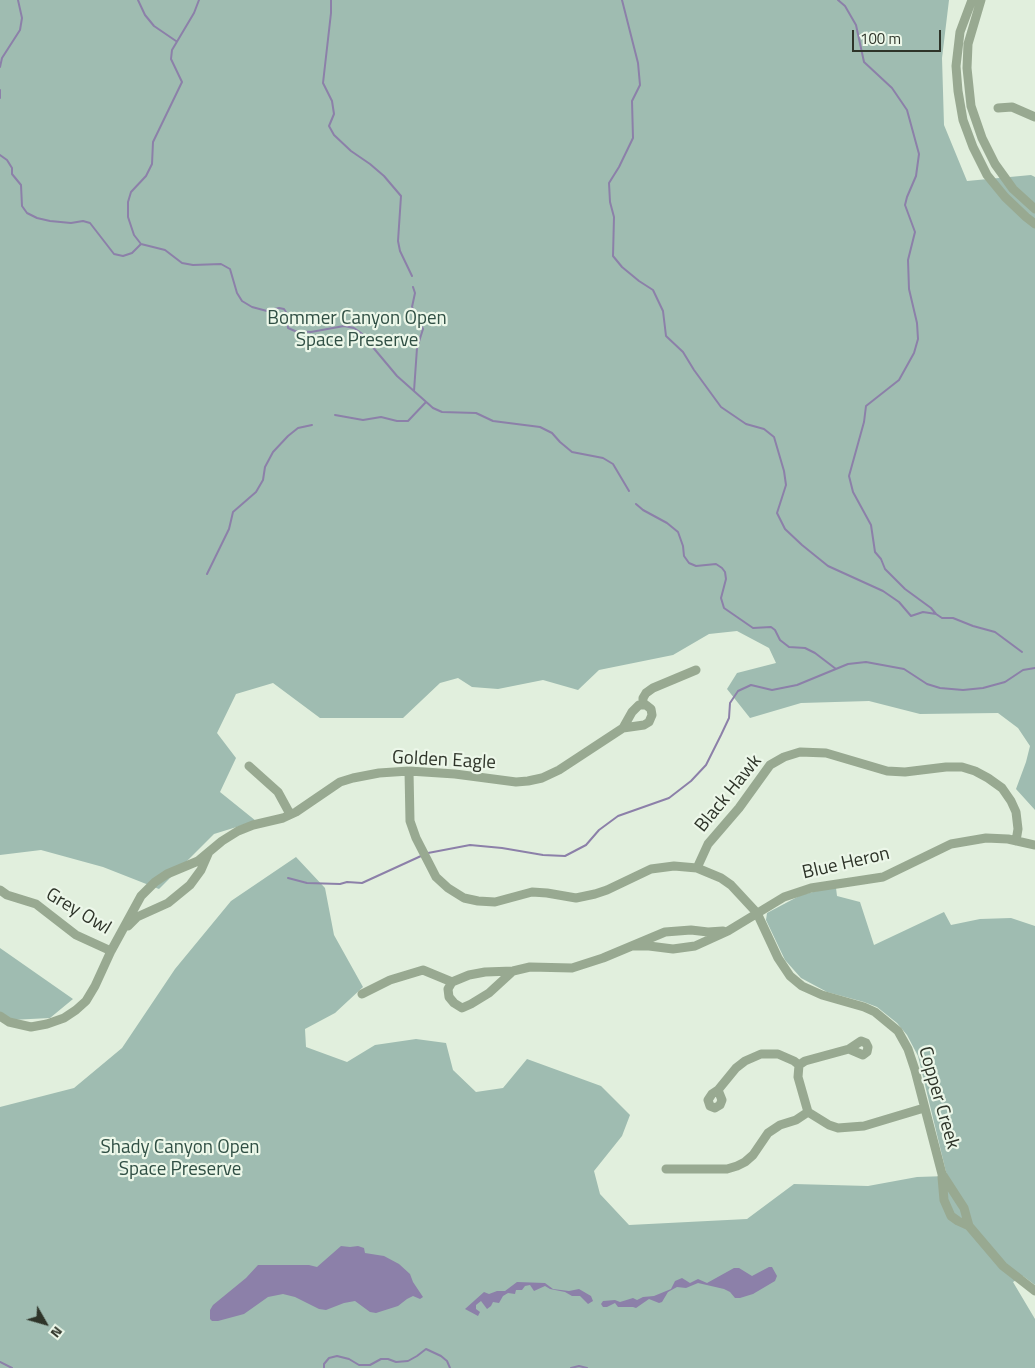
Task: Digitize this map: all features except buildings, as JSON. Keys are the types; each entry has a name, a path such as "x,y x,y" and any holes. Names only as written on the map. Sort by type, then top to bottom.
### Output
{"street":[{"path":"972,0 960,32 956,66 963,120 973,147 987,175 1005,197 1026,218 1035,224"},
{"path":"981,0 968,44 967,68 970,106 978,131 995,164 1013,189 1035,208"},
{"path":"998,108 1012,107 1035,117"},
{"path":"643,705 643,698 653,688 696,670"},
{"name":"Golden Eagle","path":"0,1016 10,1022 31,1027 64,1018 76,1010 86,1001 95,986 111,950 141,896 155,882 167,874 198,861 238,831 290,814 340,782 379,773 409,772 455,774 516,782 528,781 542,778 559,770 623,728 644,725 649,722 652,715 651,709 639,705 632,712 623,728"},
{"name":"Black Hawk","path":"697,868 708,844 739,808 770,765 784,757 800,752 826,753 887,771 904,772 962,767 975,771 1002,788 1011,801 1016,812 1018,829 1016,840"},
{"path":"250,766 278,792 290,814"},
{"path":"257,774 265,767"},
{"name":"Copper Creek","path":"409,772 410,821 416,838 436,877 448,888 464,898 495,902 532,892 576,898 607,890 652,868 674,866 697,868 721,878 731,885 758,913 778,958 790,976 802,986 822,995 875,1012 898,1031 908,1049 942,1174 947,1208 951,1216 958,1222 970,1226"},
{"name":"Blue Heron","path":"633,946 673,948 695,946 728,931 784,898 811,888 883,876 951,844 986,838 1016,840 1035,845"},
{"name":"Golden Eagle","path":"122,932 137,918 173,900 190,886 201,870 209,851"},
{"name":"Grey Owl","path":"0,890 14,898 36,904 76,935 111,950"},
{"path":"145,892 144,898 146,903 150,906 159,907"},
{"name":"Blue Heron","path":"452,982 468,975 485,972 513,971 546,966 572,968 585,965 675,930 728,931"},
{"path":"362,994 372,987 423,970 452,982 448,989 449,997 462,1008 489,993 513,971"},
{"path":"799,1065 805,1061 849,1049"},
{"path":"718,1090 744,1061 761,1054 778,1054 799,1065"},
{"path":"799,1065 798,1077 808,1112 829,1125 838,1128 864,1126 924,1108"},
{"path":"666,1169 727,1169 737,1166 746,1162 753,1155 768,1133 780,1125 796,1120 808,1112"},
{"name":"Copper Creek","path":"942,1174 964,1208 970,1226 1003,1266 1035,1291"},
{"path":"947,1208 960,1201"}],"green space":[{"name":"Bommer Canyon Open Space Preserve","path":"0,0 949,0 942,58 944,125 967,181 1031,175 1035,177 1035,810 1016,789 1030,746 1018,728 998,713 920,714 869,701 801,703 750,718 727,689 737,673 776,663 769,648 737,631 709,634 673,655 599,670 578,690 543,680 498,689 472,687 458,678 440,683 403,718 320,718 273,683 236,694 217,733 236,758 220,792 256,821 214,834 159,889 103,867 41,850 0,855"},
{"name":"Shady Canyon Open Space Preserve","path":"296,857 325,888 334,935 363,987 335,1013 305,1029 306,1047 347,1062 375,1045 416,1039 446,1043 453,1070 476,1092 503,1088 527,1059 601,1086 630,1115 622,1136 594,1171 600,1194 629,1225 747,1219 794,1184 868,1186 917,1177 947,1176 918,1056 907,1035 897,1023 877,1007 827,992 801,978 785,960 766,920 767,913 801,895 836,888 837,896 860,902 874,945 944,912 951,925 980,919 1011,918 1035,926 1035,1285 1023,1276 1013,1282 1035,1319 1035,1368 0,1368 0,1107 74,1088 122,1048 175,969 231,901"},
{"path":"0,948 73,999 50,1018 11,1020 0,1013"}],"shaded area":[{"path":"341,1246 358,1246 364,1248 365,1253 384,1256 399,1264 410,1274 423,1297 420,1299 413,1296 398,1306 376,1313 370,1312 355,1301 326,1310 319,1309 295,1297 283,1294 268,1297 244,1314 218,1321 210,1319 210,1310 213,1305 246,1278 258,1265 309,1265 317,1267"},
{"path":"772,1267 777,1276 775,1281 753,1294 740,1298 735,1298 724,1289 698,1283 686,1288 677,1287 668,1292 662,1302 659,1303 649,1299 636,1308 618,1307 615,1303 603,1307 601,1304 603,1301 615,1300 620,1302 633,1298 637,1300 643,1297 654,1296 671,1289 675,1281 682,1278 690,1283 698,1279 707,1283 734,1268 739,1268 752,1276"},
{"path":"517,1282 545,1283 553,1289 569,1291 579,1289 591,1296 593,1301 588,1304 580,1296 572,1296 565,1292 550,1289 545,1286 534,1291 530,1285 525,1286 522,1290 516,1290 515,1294 508,1293 503,1296 499,1303 493,1302 487,1309 481,1301 476,1305 476,1309 480,1312 478,1316 465,1309 484,1292 489,1294 505,1291"}],"waterway":[{"path":"0,67 2,58 20,30 22,18 18,0"},
{"path":"138,0 145,15 154,26 176,41"},
{"path":"199,0 194,13 172,50 171,59 182,82 153,142 152,164 146,176 131,192 128,202 128,217 134,235 141,244 165,250 182,263 193,265 221,264 230,269 237,293 242,301 252,307 267,311 279,308 284,309 288,328 295,331 311,332 344,326 354,328 361,333 397,376 433,408 442,412 476,413 493,421 540,427 552,433 572,452 603,458 613,464 629,491"},
{"path":"331,0 323,83 332,101 334,114 329,126 334,135 351,151 384,176 401,196 398,241 400,251 412,276"},
{"path":"622,0 638,63 640,85 632,101 633,138 609,183 610,202 614,217 613,256 622,267 653,290 663,311 666,336 683,352 721,407 746,424 764,429 774,437 786,485 777,513 785,529 828,566 883,591 899,602 911,616 923,612 936,614"},
{"path":"838,0 845,6 856,25 864,62 892,88 907,110 919,154 916,176 905,205 915,232 908,260 909,289 917,323 918,339 914,353 899,380 866,406 864,422 849,476 853,492 871,525 875,552 881,559 885,569 905,589 942,618 953,618 995,632 1022,652"},
{"path":"0,90 0,98"},
{"path":"0,155 7,160 12,168 12,174 21,185 22,206 27,213 50,221 71,223 83,221 90,223 114,254 123,256 132,253 141,244"},
{"path":"413,287 415,293 412,307 423,329 417,348 414,391"},
{"path":"335,415 363,420 381,417 397,421 408,421 426,402"},
{"path":"207,574 229,529 233,512 256,492 263,480 265,467 273,452 298,428 312,425"},
{"path":"636,504 678,532 684,556 689,563 696,566 716,564 722,568 726,579 721,598 724,608 753,628 771,627 775,630 780,640 789,647 805,648 836,669"},
{"path":"428,853 470,845 543,855 565,856 586,845 599,830 618,816 669,798 691,781 706,765 729,718 730,703 738,691 751,685 772,690 797,685 848,664 866,662 904,669 927,684 940,688 963,690 983,688 1005,682 1023,670 1035,668"},
{"path":"288,878 307,883 362,883 421,856"},
{"path":"324,1368 324,1364 329,1358 337,1356 349,1359 359,1365 370,1365 381,1359 396,1362 408,1361 426,1349 441,1356 447,1361 450,1368"},
{"path":"0,1362 12,1368"},
{"path":"571,1368 579,1366 587,1368"}]}
